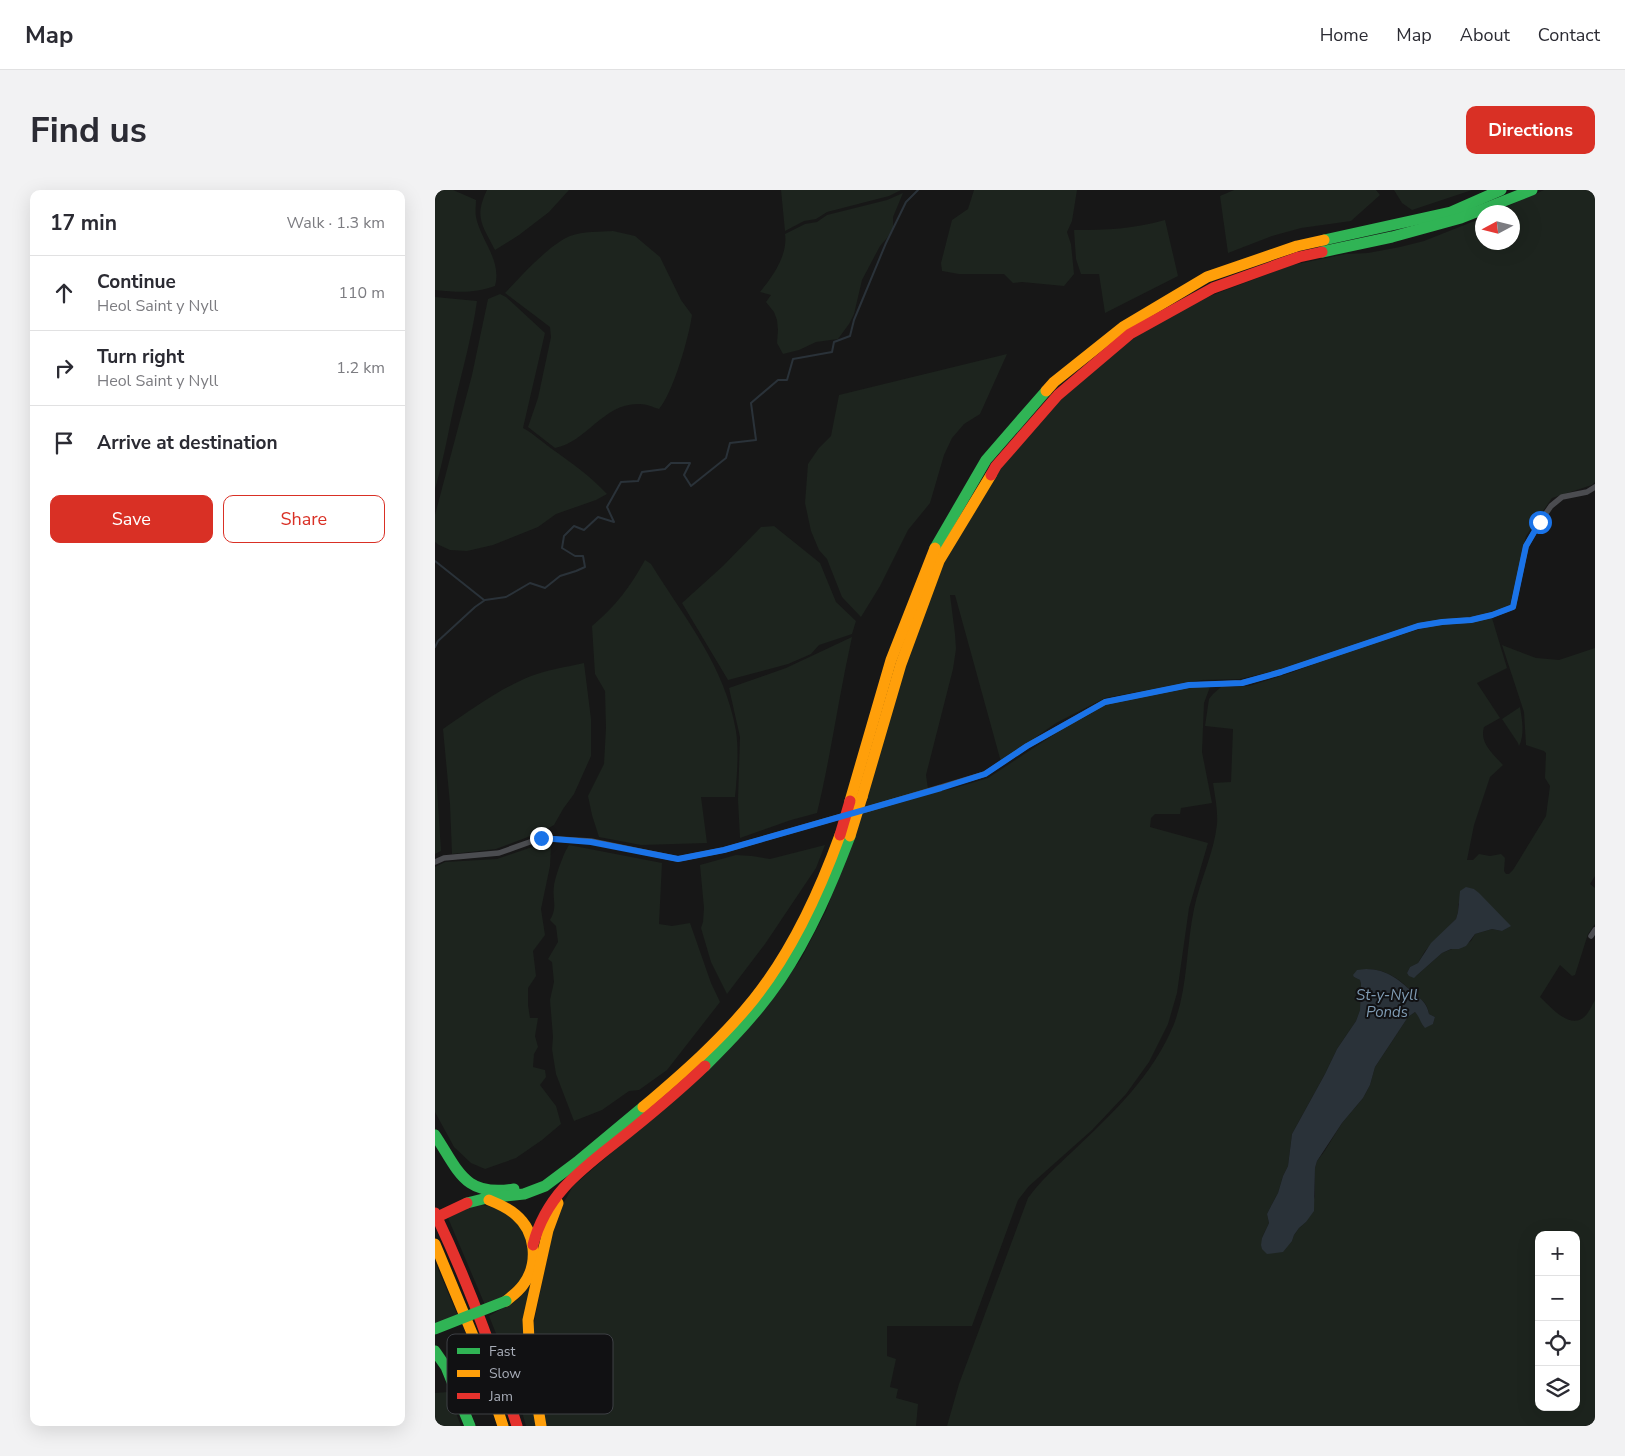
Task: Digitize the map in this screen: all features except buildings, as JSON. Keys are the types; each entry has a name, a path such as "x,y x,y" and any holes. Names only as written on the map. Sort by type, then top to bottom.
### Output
{"highway":[{"path":"528,1334 533,1245 536,1229 559,1192 718,1054 765,1001 788,968 819,912 845,835 850,801 891,660 933,552 985,460 1054,382 1123,327 1207,277 1297,246 1451,212 1501,190"},
{"path":"435,1218 467,1203 525,1194 545,1186 667,1087 738,1018 770,977 800,927 862,797 901,664 939,561 995,466 1058,395 1130,334 1213,288 1299,257 1392,237 1461,218 1532,190"},
{"path":"435,1135 461,1173 471,1184 480,1189 506,1190 519,1188 532,1184 548,1175 627,1114 667,1087"},
{"path":"435,1145 460,1184 472,1194 506,1208 519,1218 529,1231 533,1245"},
{"path":"530,1311 548,1230 555,1208 569,1184"},
{"path":"435,1212 487,1334"},
{"path":"435,1244 472,1334"},
{"path":"435,1329 506,1301 517,1294 529,1277 533,1263"},
{"path":"435,1351 447,1369"},
{"path":"465,1414 470,1426"},
{"path":"513,1414 517,1426"}],"street":[{"path":"435,862 444,858 499,853 541,838 591,842 678,859 724,850 985,774 1027,746 1105,702 1189,685 1242,683 1281,672 1418,626 1471,620 1492,615 1513,607 1529,538 1551,506 1562,498 1587,492 1595,487"},
{"path":"1591,936 1595,930"}],"shaded area":[{"path":"435,190 453,190 476,200 476,215 479,226 496,268 495,286 487,289 458,292 435,290"},
{"path":"487,190 569,190 549,212 519,235 495,250 483,227 480,214"},
{"path":"781,190 901,190 889,196 827,212 816,219 804,221 785,231"},
{"path":"974,190 1077,190 1072,221 1067,232 1071,244 1074,274 1064,286 1022,282 1013,283 1004,274 959,274 942,271 941,263 952,220 968,209"},
{"path":"1234,190 1376,190 1380,195 1351,221 1301,228 1272,236 1228,253 1220,196"},
{"path":"1394,190 1472,190 1412,210 1402,203"},
{"path":"1544,190 1595,190 1595,482 1592,485 1552,498 1526,536 1510,606 1471,618 1453,618 1413,625 1282,669 1240,679 1202,680 1105,698 1056,723 1001,762 955,595 950,595 956,649 953,669 926,775 928,789 864,808 925,594 998,464 1060,395 1108,356 1155,324 1210,296 1292,265 1346,254 1368,253 1400,247 1424,241 1475,221 1475,250 1520,250 1520,205 1511,205"},
{"path":"903,193 893,217 893,228 880,246 862,280 854,314 838,339 816,342 799,350 783,354 777,343 777,320 774,312 766,302 771,295 760,292 770,279 782,257 785,234 805,224 817,222 827,215 887,200"},
{"path":"1165,220 1178,276 1105,313 1099,274 1081,274 1076,259 1074,230 1120,228"},
{"path":"613,231 635,236 660,257 681,300 692,315 688,337 670,391 659,409 640,404 627,405 616,409 577,438 555,448 528,427 538,398 551,337 550,327 505,293 536,262 562,240 580,233"},
{"path":"500,294 506,297 545,333 523,428 581,470 607,494 596,500 556,514 538,527 493,545 467,551 450,550 435,542 435,515 472,375 488,299"},
{"path":"435,297 477,301 470,341 435,489"},
{"path":"1007,354 980,414 964,424 952,438 944,455 930,503 908,530 880,586 861,617 842,597 827,559 819,550 811,531 805,503 808,464 819,448 831,436 839,395"},
{"path":"774,526 820,563 836,602 856,621 852,634 819,645 811,654 788,664 728,680 682,603 723,566 761,527"},
{"path":"645,560 651,564 702,644 723,685 731,707 738,755 735,797 701,797 707,843 641,845 599,837 592,815 588,796 604,764 606,728 605,691 595,674 592,626 622,596"},
{"path":"1492,618 1507,668 1477,683 1500,718 1484,727 1483,738 1488,748 1503,765 1490,777 1474,825 1467,860 1473,860 1479,854 1490,856 1501,854 1505,858 1504,871 1506,874 1509,874 1546,816 1550,786 1545,778 1546,753 1526,745 1524,712 1502,645 1536,658 1559,660 1595,648 1595,876 1590,884 1595,888 1595,924 1588,934 1575,975 1572,976 1560,965 1540,997 1556,1012 1568,1020 1575,1021 1587,1014 1595,1000 1595,1426 947,1426 959,1384 1028,1198 1049,1173 1102,1123 1130,1093 1155,1061 1174,1024 1182,996 1194,909 1210,856 1217,824 1213,783 1231,782 1233,729 1205,726 1209,699 1221,687 1249,686 1352,650 1436,624","holes":["1474,889 1510,926 1502,931 1492,929 1475,934 1471,941 1459,949 1452,949 1442,953 1416,976 1407,973 1410,967 1418,963 1425,951 1456,919 1458,904","1366,969 1381,971 1405,985 1425,1003 1429,1014 1435,1017 1433,1024 1415,1012 1408,1017 1375,1067 1370,1085 1363,1098 1342,1123 1317,1161 1315,1168 1315,1196 1306,1222 1299,1228 1292,1241 1262,1238 1269,1223 1267,1214 1278,1193 1288,1166 1292,1134 1337,1049 1356,1021 1360,1010 1361,984 1360,980 1354,977"]},
{"path":"852,637 817,813 740,838 738,800 740,737 729,688 786,668"},
{"path":"584,663 591,719 591,756 574,794 554,825 496,849 452,854 450,804 443,729 486,700 519,681 543,672"},
{"path":"1189,687 1210,687 1204,703 1202,752 1212,803 1181,808 1180,814 1155,814 1151,818 1150,827 1208,843 1189,908 1177,993 1168,1024 1149,1062 1126,1094 1092,1130 1029,1186 1018,1200 972,1326 887,1326 887,1356 896,1359 890,1387 898,1389 896,1398 918,1404 916,1426 544,1426 542,1414 613,1414 613,1334 533,1334 533,1327 554,1224 559,1211 573,1186 714,1064 760,1015 801,959 826,911 863,812 988,778 1067,726 1105,704"},
{"path":"1520,707 1522,732 1519,746 1502,719"},
{"path":"435,756 441,851 435,854"},
{"path":"544,843 551,846 550,866 541,909 545,935 533,951 536,976 528,988 528,1005 530,1018 538,1018 535,1036 538,1047 534,1054 533,1067 545,1070 546,1077 540,1085 556,1106 561,1124 516,1158 485,1169 471,1163 454,1147 435,1112 435,867 445,862 497,859"},
{"path":"569,845 662,863 659,924 672,926 690,923 711,983 720,1002 667,1070 639,1090 629,1091 602,1110 574,1121 556,1074 552,1049 550,1000 554,982 552,962 548,959 558,942 556,926 550,920 554,907 555,882 562,859"},
{"path":"825,845 816,868 765,944 727,994 711,962 701,928 704,908 700,865 736,855 770,859"},
{"path":"472,1206 493,1207 512,1218 525,1235 528,1246 526,1268 521,1281 504,1296 485,1305 448,1218"},
{"path":"435,1262 458,1316 435,1325"},
{"path":"530,1286 533,1334 496,1334 489,1316 518,1299"},
{"path":"447,1392 447,1414 456,1414 461,1426 435,1426 435,1393"},
{"path":"523,1414 537,1414 538,1426 526,1426"}],"water":[{"name":"St-y-Nyll Ponds","path":"1466,887 1474,889 1479,893 1511,926 1502,931 1492,929 1475,934 1466,946 1442,953 1414,978 1409,976 1407,973 1410,967 1418,963 1431,943 1456,919 1460,891"},
{"name":"St-y-Nyll Ponds","path":"1357,970 1381,971 1405,985 1421,999 1429,1014 1435,1017 1433,1024 1425,1028 1415,1012 1408,1017 1375,1067 1370,1085 1363,1098 1342,1123 1317,1161 1315,1168 1314,1211 1299,1228 1283,1252 1267,1254 1261,1245 1269,1223 1267,1214 1278,1193 1288,1166 1292,1134 1337,1049 1356,1021 1360,1010 1361,984 1360,980 1353,975"}],"waterway":[{"path":"435,647 438,641 485,600 506,597 530,583 545,588 560,576 585,567 583,556 575,556 562,548 564,536 574,526 584,530 598,517 614,522 607,507 621,482 638,481 642,472 665,469 671,463 690,463 684,475 691,486 726,458 730,443 756,440 751,403 778,380 787,380 793,359 832,352 834,342 850,336 854,320 886,243 906,202 918,190"},
{"path":"435,561 484,600"}],"traffic: fast":[{"path":"1324,240 1451,212 1501,190"},
{"path":"1322,252 1392,237 1461,218 1532,190"},
{"path":"935,548 986,460 1046,391"},
{"path":"705,1066 754,1014 791,963 819,910 850,836"},
{"path":"467,1203 487,1198 524,1194 545,1186 643,1107"},
{"path":"435,1135 457,1170 473,1185 484,1189 514,1189"},
{"path":"435,1329 506,1301"},
{"path":"435,1351 447,1369"},
{"path":"465,1414 470,1426"}],"traffic: slow":[{"path":"1046,391 1054,382 1123,327 1207,277 1297,246 1324,240"},
{"path":"862,797 901,664 939,561 991,475"},
{"path":"850,801 891,660 935,548"},
{"path":"850,836 862,797"},
{"path":"643,1107 715,1042 742,1014 768,980 804,920 840,835"},
{"path":"489,1200 510,1210 523,1222 528,1230 533,1248 533,1258 528,1277 519,1290 506,1301"},
{"path":"529,1334 528,1320 548,1230 558,1203"},
{"path":"435,1244 472,1334"},
{"path":"499,1414 503,1426"},
{"path":"539,1414 541,1426"}],"traffic: jam":[{"path":"991,475 996,466 1058,395 1130,334 1213,288 1299,257 1322,252"},
{"path":"840,835 850,801"},
{"path":"533,1245 539,1226 548,1209 571,1180 705,1066"},
{"path":"435,1218 467,1203"},
{"path":"435,1213 486,1334"},
{"path":"513,1414 517,1426"}],"route":[{"path":"541,838 591,842 678,859 724,850 985,774 1027,746 1105,702 1189,685 1242,683 1281,672 1418,626 1471,620 1492,615 1513,607 1526,546 1540,522"}]}
